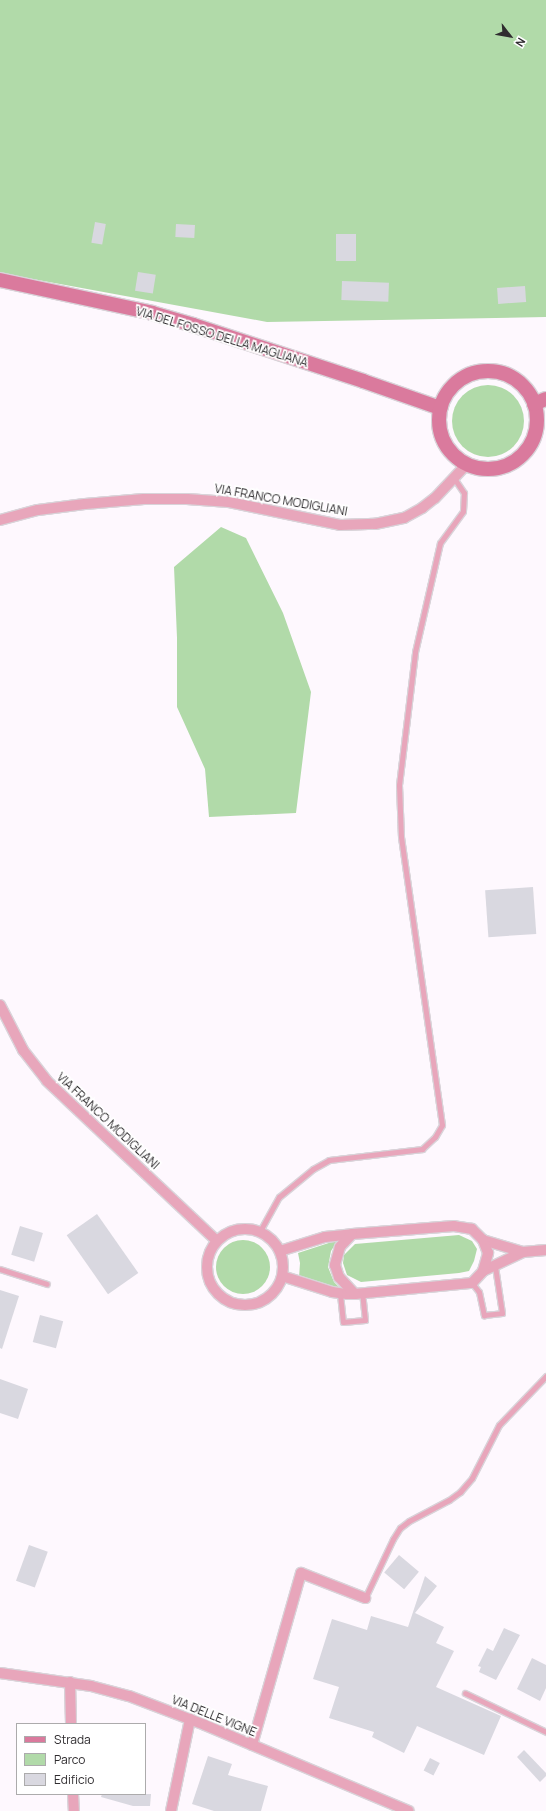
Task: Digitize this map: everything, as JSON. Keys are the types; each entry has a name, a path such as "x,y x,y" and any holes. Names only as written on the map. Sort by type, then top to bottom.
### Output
{"street":[{"name":"VIA DEL FOSSO DELLA MAGLIANA","path":"0,280 152,313 180,321 440,408"},
{"path":"485,372 497,372 513,379 540,401 534,439 525,452 513,463 497,469 481,469 466,465 453,455 443,443 438,421 440,408 447,392 457,382 469,375 485,372"},
{"name":"VIA FRANCO MODIGLIANI","path":"0,520 48,508 120,501 180,499 223,502 332,523 365,525 397,520 412,514 432,501 466,465"},
{"name":"VIA FRANCO MODIGLIANI","path":"0,1005 23,1050 47,1081 217,1241"},
{"path":"280,1252 326,1237 454,1226 472,1229 483,1240 488,1253 483,1271"},
{"path":"239,1230 260,1231 273,1241 280,1252 283,1264 282,1276 273,1292 257,1303 239,1304 221,1297 213,1288 207,1270 210,1251 217,1241 227,1234 239,1230"},
{"path":"352,1234 340,1247 335,1265 339,1277 358,1293"},
{"path":"483,1240 523,1252"},
{"path":"282,1276 340,1294 472,1283 483,1271 523,1252 546,1250"},
{"path":"252,1745 301,1573 365,1598"},
{"name":"VIA DELLE VIGNE","path":"0,1673 70,1682 111,1690 190,1719 409,1811"},
{"path":"70,1682 71,1723"},
{"path":"172,1811 190,1719"},
{"path":"74,1795 74,1811"}],"lane":[{"path":"260,1231 279,1197 313,1169 329,1160 422,1149 435,1137 442,1125 402,848 399,785 415,652 440,543 463,511 464,493 454,478"},
{"path":"472,1283 479,1292 484,1315 502,1313 495,1266"},
{"path":"0,1269 47,1284"},
{"path":"340,1294 343,1322 365,1320 358,1293"},
{"path":"365,1598 393,1539 400,1528 409,1521 449,1500 460,1492 472,1478 499,1425 546,1376"},
{"path":"465,1692 546,1732"}],"green space":[{"path":"0,0 546,0 546,317 267,322 0,273"},
{"path":"488,385 508,391 518,401 524,421 518,441 508,451 488,457 468,451 458,441 452,421 458,401 468,391"},
{"path":"221,527 246,538 283,613 311,692 296,813 209,817 205,769 177,707 177,638 174,567"},
{"path":"459,1235 472,1241 477,1249 474,1261 469,1271 361,1282 347,1275 343,1263 344,1255 355,1244"},
{"path":"243,1240 253,1242 262,1248 268,1257 270,1267 268,1277 262,1286 253,1292 243,1294 233,1292 224,1286 218,1277 216,1267 218,1257 224,1248 233,1242"},
{"path":"338,1240 331,1251 328,1267 334,1282 341,1289 299,1278 300,1263 298,1253"}],"building":[{"path":"95,222 106,224 102,245 91,243"},
{"path":"176,224 195,225 194,238 175,237"},
{"path":"336,234 356,234 356,261 336,261"},
{"path":"138,272 156,275 153,294 135,291"},
{"path":"342,281 389,283 388,302 341,300"},
{"path":"525,286 526,302 498,304 497,288"},
{"path":"533,887 536,934 488,937 485,890"},
{"path":"97,1214 138,1273 108,1294 67,1235"},
{"path":"20,1226 43,1233 34,1262 11,1255"},
{"path":"0,1290 19,1296 2,1349 0,1348"},
{"path":"40,1315 63,1321 56,1348 33,1342"},
{"path":"0,1379 28,1389 18,1419 0,1413"},
{"path":"29,1545 48,1552 35,1588 16,1581"},
{"path":"399,1555 419,1572 404,1589 384,1573"},
{"path":"425,1576 437,1586 415,1613 444,1627 436,1643 454,1651 436,1687 501,1716 484,1755 417,1726 404,1753 372,1737 374,1732 329,1718 339,1687 313,1679 332,1619 367,1630 371,1616 408,1627"},
{"path":"504,1628 520,1635 496,1680 479,1672 481,1667 478,1666 487,1648 493,1651"},
{"path":"532,1658 546,1665 546,1688 540,1701 517,1689"},
{"path":"524,1750 546,1773 546,1776 540,1782 517,1757"},
{"path":"208,1756 232,1764 228,1775 268,1786 261,1811 214,1811 192,1804"},
{"path":"430,1758 440,1763 433,1775 424,1770"},
{"path":"151,1794 150,1806 133,1806 101,1797 102,1795"}]}
